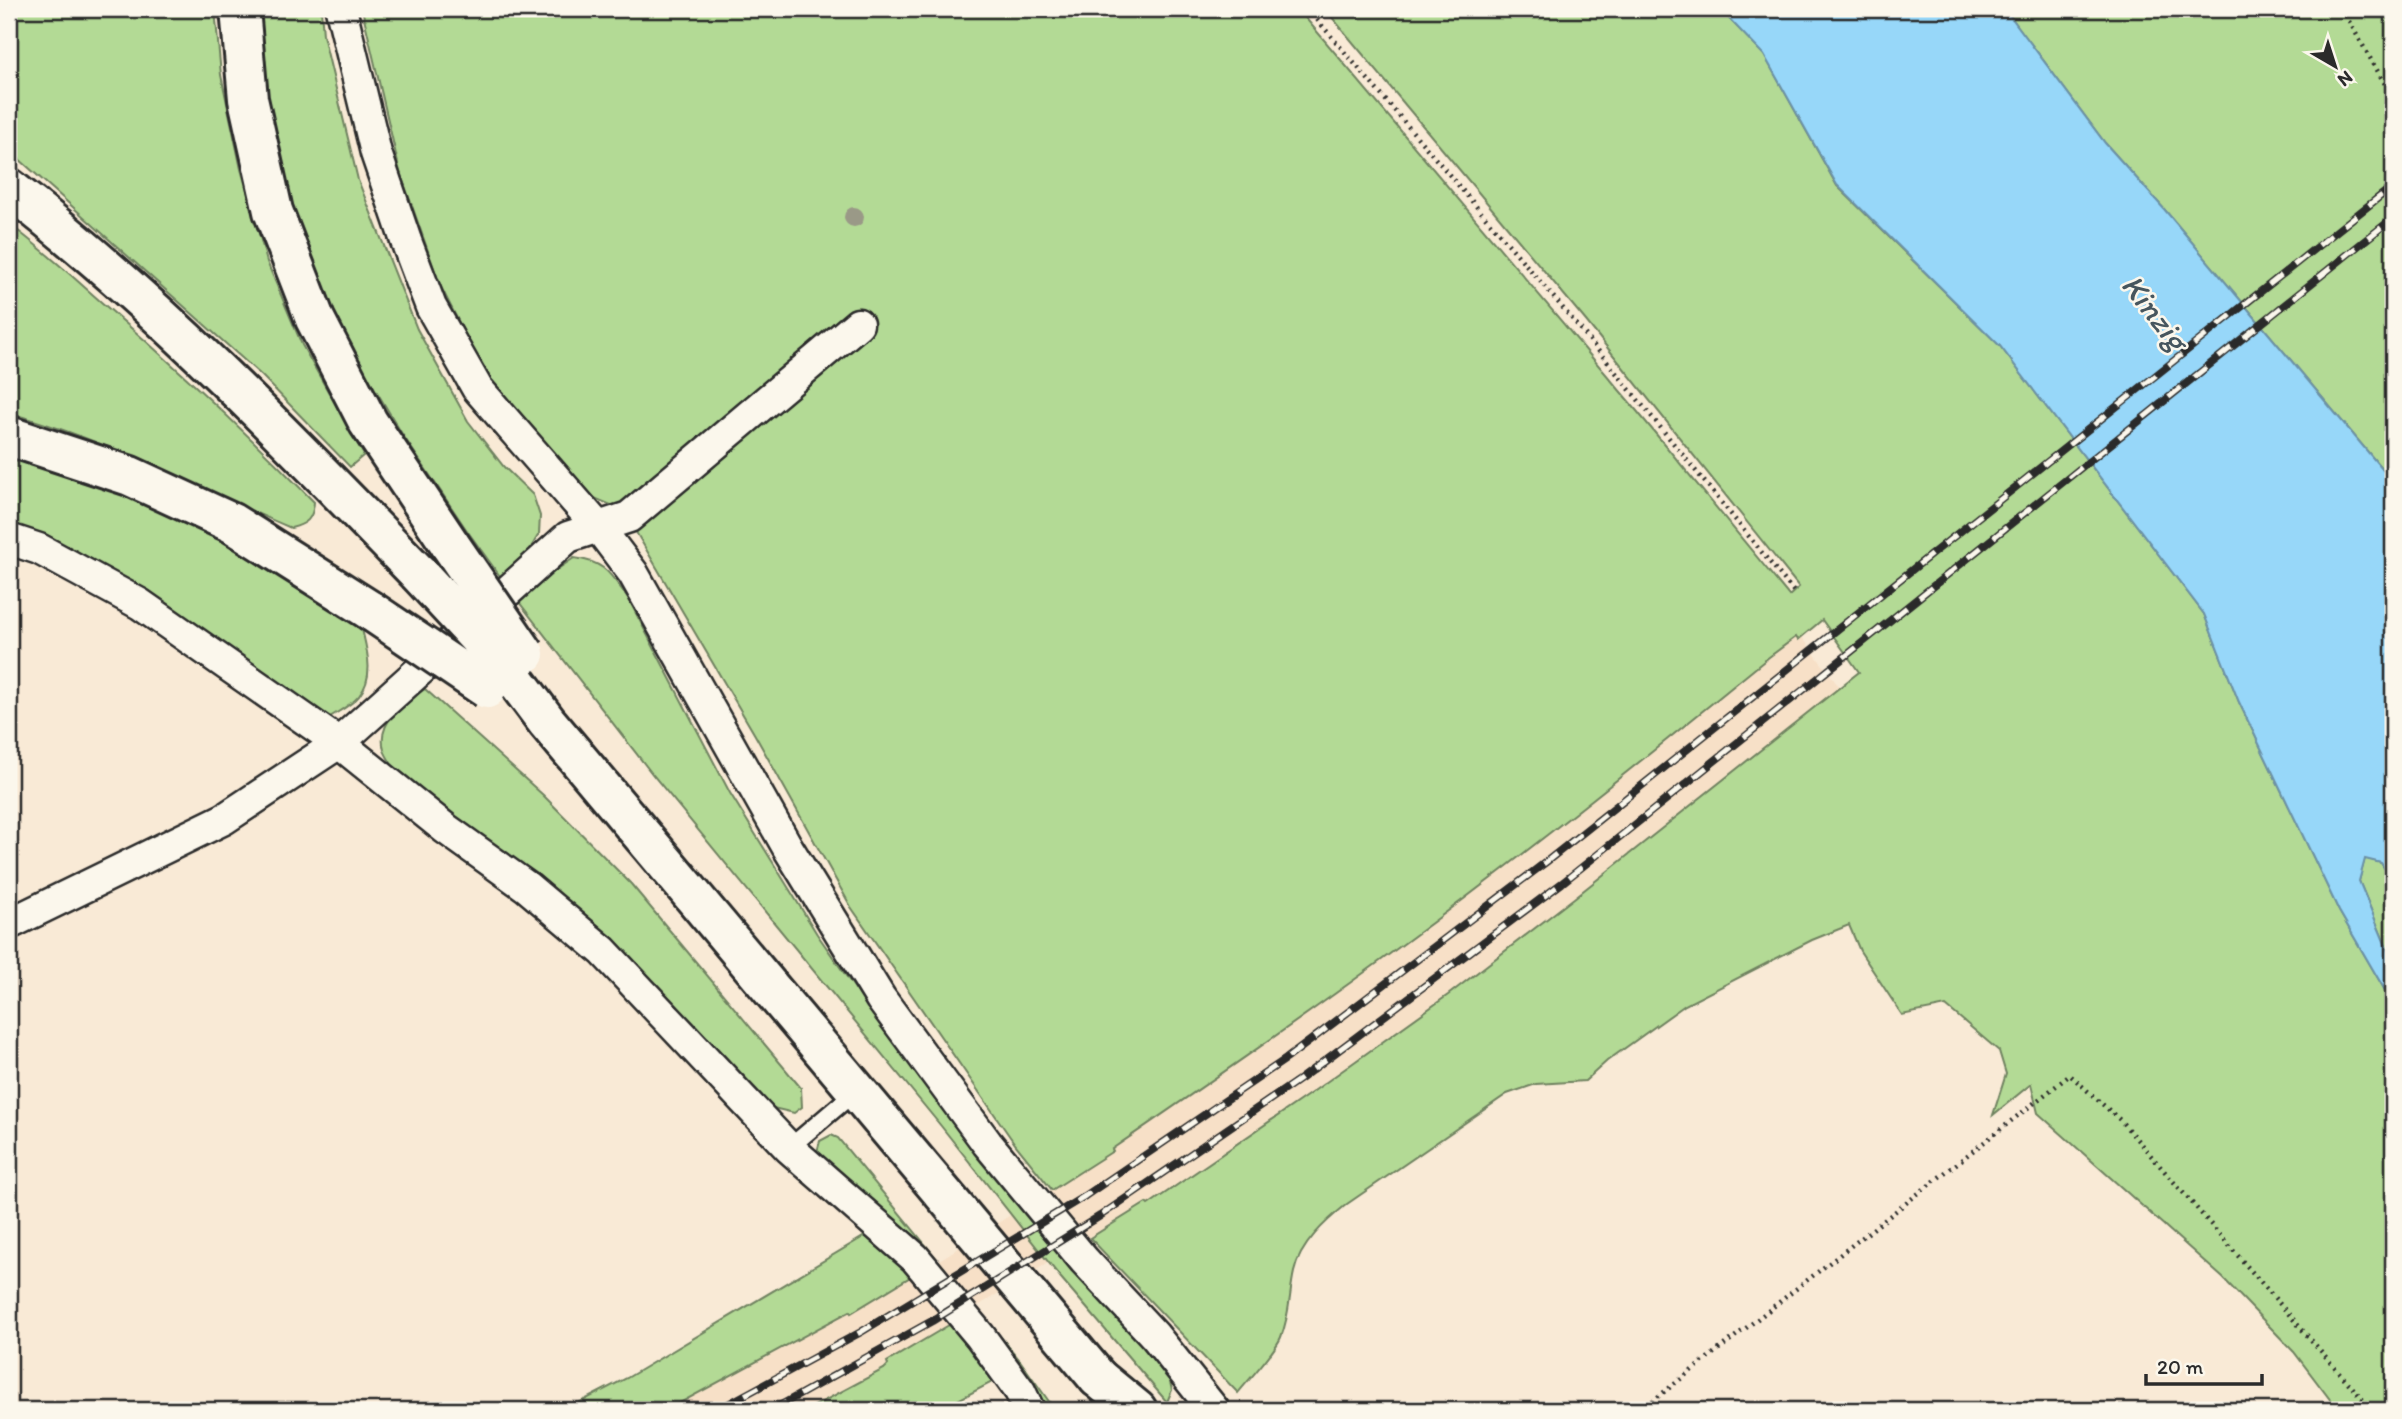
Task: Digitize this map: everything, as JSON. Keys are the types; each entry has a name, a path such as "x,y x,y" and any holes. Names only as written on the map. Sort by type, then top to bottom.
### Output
{"main road":[{"path":"240,9 248,99 272,211 315,319 368,422 451,546 507,671"},
{"path":"9,188 136,296 246,397 418,573 507,671 856,1091 1102,1394 1137,1410"},
{"path":"9,436 130,476 232,523 371,611 507,671"}],"street":[{"path":"341,9 376,153 431,307 477,388 599,528 633,573 788,848 881,999 987,1143 1084,1260 1155,1335 1214,1410"},
{"path":"9,924 224,819 339,743 568,537 629,517 858,324"},
{"path":"9,539 38,549 140,604 339,743 446,829 527,887 603,951 789,1148 915,1258 980,1336 1020,1391 1029,1410"}],"lane":[{"path":"789,1148 856,1091"}],"path":[{"path":"1308,9 1579,327 1794,592"},
{"path":"2342,9 2393,98"},
{"path":"1641,1410 2070,1075 2120,1120 2372,1410"}],"shaded area":[{"path":"1796,637 1802,637 1840,688 1448,995 1148,1205 1145,1203 887,1362 888,1365 884,1368 807,1410 667,1410 906,1281 1112,1151 1111,1149 1272,1039 1408,941 1533,846"}],"green space":[{"path":"9,9 215,9 221,75 241,169 267,262 302,345 364,455 350,467 262,376 9,150"},
{"path":"258,9 321,9 323,35 358,180 417,329 468,421 504,467 533,495 540,516 539,534 527,554 502,579 402,434 344,337 300,233 268,110"},
{"path":"362,9 1298,9 1632,405 1789,596 1799,587 1586,321 1325,9 1720,9 1764,55 1837,186 2000,346 2204,614 2239,702 2339,911 2393,1004 2393,1410 2338,1410 2294,1352 2223,1278 2038,1113 2031,1084 1993,1115 2006,1074 1999,1051 1946,1006 1902,1015 1860,951 1849,925 1812,940 1685,1005 1607,1061 1585,1081 1536,1084 1507,1094 1347,1204 1323,1226 1302,1252 1294,1272 1288,1313 1281,1337 1268,1358 1238,1393 1090,1238 1146,1203 1148,1205 1448,995 1859,672 1822,620 1798,640 1796,637 1769,657 1635,766 1452,908 1297,1021 1112,1149 1113,1151 1052,1190 1015,1144 851,907 755,735 623,510 592,497 483,370 440,285 400,172"},
{"path":"2005,9 2393,9 2393,482 2164,209 2105,143"},
{"path":"9,224 59,264 160,354 264,452 314,502 308,520 291,528 116,450 9,413"},
{"path":"9,457 117,489 216,536 361,625 368,670 364,688 359,696 327,719 9,536"},
{"path":"574,558 600,566 628,598 730,793 817,934 881,1026 1003,1184 1166,1367 1172,1390 1167,1402 1061,1278 941,1126 653,775 519,602 546,577"},
{"path":"425,689 543,795 631,884 801,1088 802,1107 794,1113 773,1108 746,1088 395,770 384,750 384,730 394,714"},
{"path":"2365,858 2381,863 2393,881 2393,963 2359,881"},
{"path":"831,1135 838,1138 1019,1359 1055,1410 1036,1410 825,1162 817,1152 820,1141"},
{"path":"870,1233 915,1274 851,1313 850,1311 667,1410 565,1410 627,1378"},
{"path":"959,1319 1000,1378 939,1410 807,1410 884,1369 888,1365 887,1362"}],"water":[{"name":"Kinzig","path":"1720,9 2005,9 2105,143 2164,209 2393,482 2393,881 2381,863 2365,859 2359,881 2393,963 2393,1004 2339,911 2239,702 2204,614 2000,346 1837,185 1764,55"}],"railway":[{"path":"717,1410 861,1332 1085,1196 1286,1059 1546,862 2393,186"},
{"path":"772,1410 932,1321 1100,1216 1300,1079 1562,883 2393,218"}]}
